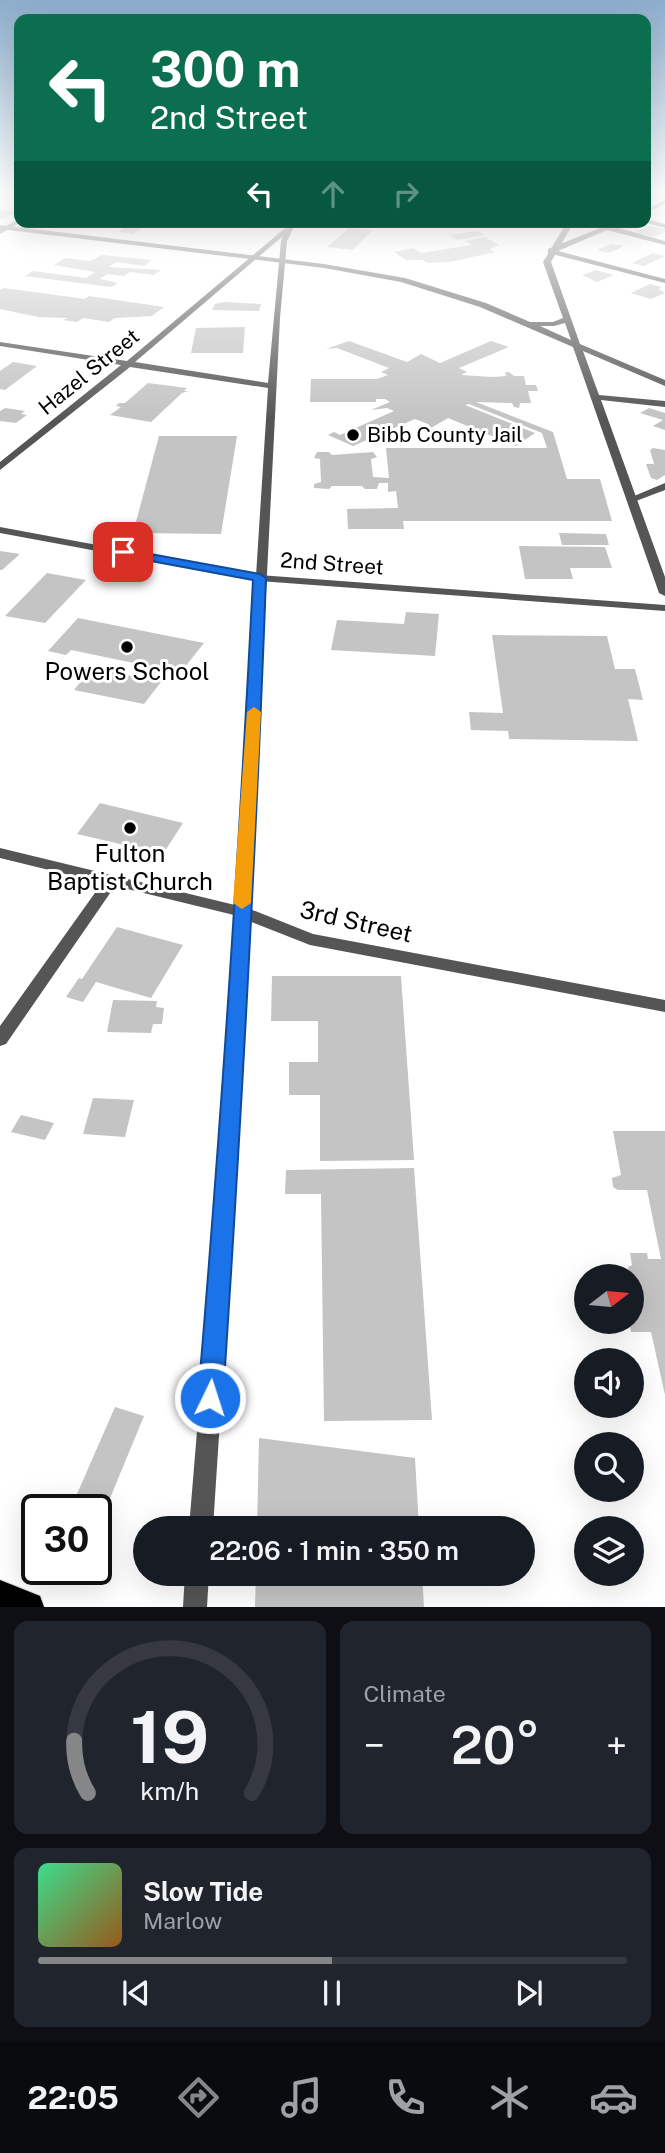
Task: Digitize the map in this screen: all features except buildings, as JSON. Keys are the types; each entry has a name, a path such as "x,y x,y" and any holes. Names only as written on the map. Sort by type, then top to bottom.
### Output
{"main road":[{"path":"0,1595 29,1607"}],"street":[{"name":"Hazel Street","path":"0,467 127,365 238,269"},
{"path":"202,1516 226,1190 271,386 281,269"},
{"path":"332,269 402,280 464,298 665,383"},
{"path":"550,269 665,593"},
{"path":"619,269 665,281"},
{"path":"526,324 554,324 568,319"},
{"path":"0,344 271,386"},
{"path":"596,397 665,404"},
{"path":"632,499 665,486"},
{"name":"2nd Street","path":"0,530 260,578 665,608"},
{"name":"3rd Street","path":"0,853 242,912 310,939 665,1006"},
{"path":"0,1039 112,880"},
{"path":"195,1607 196,1586"}],"slow traffic":[{"path":"242,903 254,712"}],"place":[{"name":"Bibb County Jail","path":"353,435"},
{"name":"Powers School","path":"127,647"},
{"name":"Fulton Baptist Church","path":"130,828"}],"route":[{"path":"123,552 260,578 226,1190 210,1398"}]}
